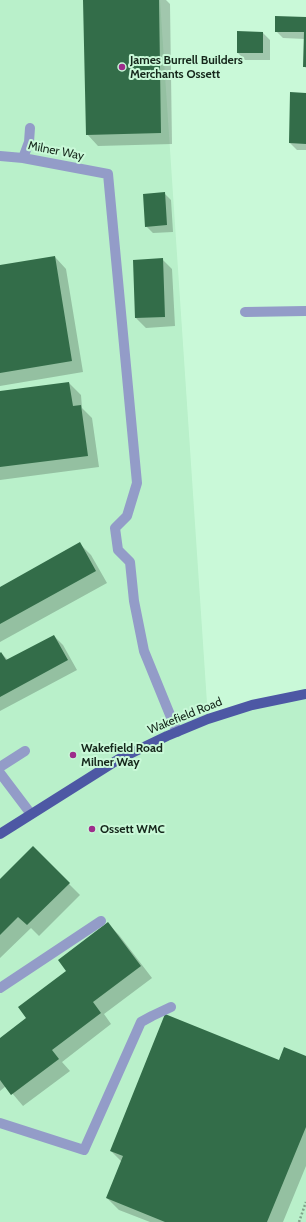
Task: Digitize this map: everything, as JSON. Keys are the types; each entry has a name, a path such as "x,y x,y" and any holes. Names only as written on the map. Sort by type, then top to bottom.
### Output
{"main road":[{"name":"Wakefield Road","path":"0,834 119,759 177,732 208,719 252,705 306,694"}],"street":[{"path":"23,158 29,142 30,128"},
{"name":"Milner Way","path":"0,156 23,158 108,174 137,483 127,516 115,528 118,550 130,562 134,601 144,651 177,732"},
{"path":"245,312 306,311"},
{"path":"0,767 25,751"},
{"path":"0,773 31,814"},
{"path":"0,988 101,921"},
{"path":"0,1123 84,1150 141,1022 171,1007"}],"path":[{"path":"299,1222 306,1202"}],"shaded area":[{"path":"0,0 160,0 208,718 306,694 306,1222 0,1222"}],"building":[{"name":"James Burrell Builders Merchants Ossett","path":"83,0 159,0 161,133 86,135"},
{"path":"275,16 306,17 306,67 303,67 304,32 275,32"},
{"path":"237,31 263,32 263,53 237,53"},
{"path":"290,92 306,93 306,144 289,143"},
{"path":"165,192 167,225 145,227 143,194"},
{"path":"55,256 72,361 0,373 0,265"},
{"path":"163,258 165,317 135,318 133,260"},
{"path":"69,382 73,406 81,405 88,456 0,467 0,391"},
{"path":"80,542 96,571 0,624 0,587"},
{"path":"54,635 68,660 0,697 0,653 1,652 6,660"},
{"path":"33,846 70,883 27,925 18,917 0,935 0,879"},
{"path":"108,922 141,966 93,1002 101,1013 52,1050 59,1059 11,1095 0,1080 0,1038 26,1018 18,1007 66,971 58,960"},
{"path":"165,1014 279,1060 284,1047 306,1056 306,1127 267,1222 165,1222 106,1198 123,1156 110,1151"}],"place":[{"name":"James Burrell Builders Merchants Ossett","path":"122,67"},
{"name":"Wakefield Road Milner Way","path":"73,755"},
{"name":"Ossett WMC","path":"92,829"}]}
